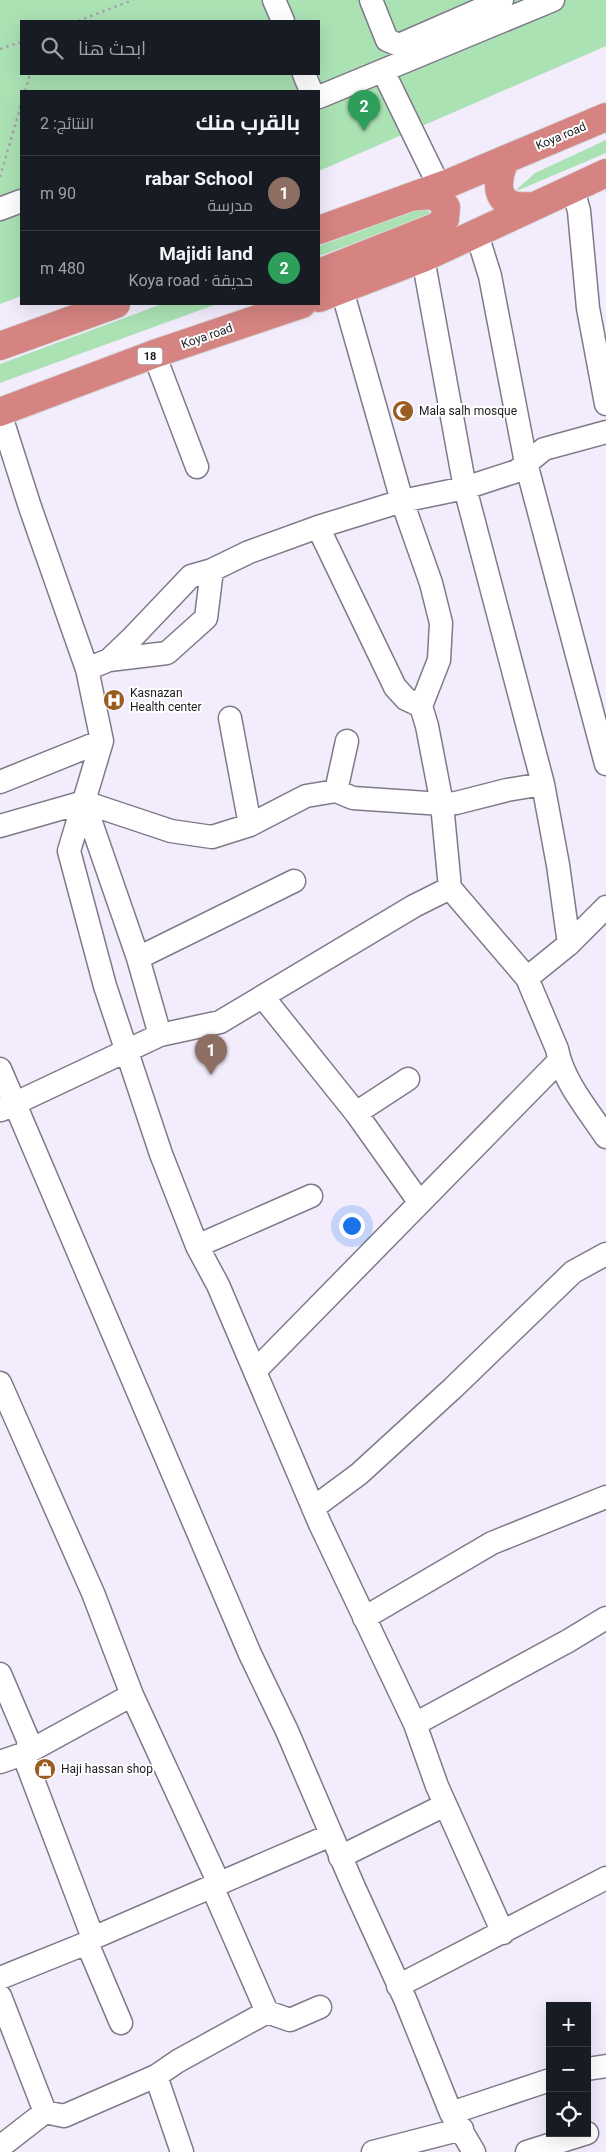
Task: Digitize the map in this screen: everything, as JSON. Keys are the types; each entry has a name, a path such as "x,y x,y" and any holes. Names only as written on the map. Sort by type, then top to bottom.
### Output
{"highway":[{"name":"Koya road","path":"320,230 439,186 606,117"},
{"path":"506,159 499,174 498,185 502,196 512,204 534,206"},
{"name":"Koya road","path":"320,297 423,258 476,231 606,173"},
{"path":"320,273 438,226 445,219 446,207 441,199 435,196 408,198"},
{"path":"0,346 113,305"},
{"name":"Koya road","path":"0,412 154,354 296,305"}],"street":[{"path":"274,0 283,20"},
{"path":"371,0 387,40 399,45 502,0"},
{"path":"320,96 553,0"},
{"path":"383,71 439,186"},
{"path":"304,75 311,90"},
{"path":"573,189 579,211 588,308 606,404"},
{"path":"0,208 20,201"},
{"path":"476,231 490,276 526,464 606,764"},
{"path":"423,258 465,488 543,784 558,865 569,944"},
{"path":"313,305 402,501 431,583 441,623 440,660 421,706 427,726 442,804 450,888 527,978 557,1049 559,1061 580,1099 606,1137"},
{"path":"154,354 198,467"},
{"path":"0,412 30,507 87,669 102,741 69,851 105,986 128,1051 160,1154 197,1246 218,1285 314,1508 415,1724 445,1805 503,1933"},
{"path":"109,660 191,576 212,570 249,552 318,527 402,501 465,488 517,471 544,449 606,432"},
{"path":"318,527 395,687 406,699 421,706"},
{"path":"87,669 109,660 167,653 206,618 212,570"},
{"path":"230,718 250,826"},
{"path":"336,791 347,740"},
{"path":"0,782 102,741"},
{"path":"0,826 84,802 135,821 195,836 212,837 250,826 306,796 336,791 353,798 442,804 456,803 507,790 543,784"},
{"path":"84,802 138,958 160,1035"},
{"path":"138,958 294,881"},
{"path":"7,1107 160,1035 220,1022 414,906 450,888"},
{"path":"527,978 569,944 606,907"},
{"path":"263,997 356,1113 420,1203"},
{"path":"255,1371 559,1061"},
{"path":"0,1069 7,1107 242,1637 286,1731 457,2121 474,2152"},
{"path":"356,1113 408,1079"},
{"path":"197,1246 311,1196"},
{"path":"314,1508 360,1474 574,1272 606,1254"},
{"path":"0,1384 93,1593 132,1695 216,1877 214,1891 267,2012 290,2020 320,2007"},
{"path":"364,1618 492,1543 606,1497"},
{"path":"415,1724 568,1641 606,1618"},
{"path":"0,1674 29,1742 26,1753 27,1764 121,2023"},
{"path":"0,1762 26,1753 132,1695"},
{"path":"340,1857 445,1805"},
{"path":"0,1978 331,1835"},
{"path":"398,1986 606,1878"},
{"path":"0,1996 45,2112"},
{"path":"0,2147 45,2112 64,2116 156,2076 178,2061 267,2012"},
{"path":"591,2068 606,2066"},
{"path":"156,2076 182,2152"},
{"path":"373,2152 457,2121 546,2082"},
{"path":"591,2132 606,2128"},
{"path":"537,2150 575,2137"}],"path":[{"path":"81,20 132,0"},
{"path":"0,49 20,42"},
{"path":"25,90 30,75"},
{"path":"0,177 20,108"}],"green space":[{"path":"0,0 606,0 606,46 320,171 320,90 20,90 20,296 0,304"},
{"path":"606,140 606,153 514,192 535,173"},
{"path":"425,207 430,213 424,218 320,256 320,246"},
{"path":"159,305 214,305 0,383 0,364"}],"place":[{"name":"Majidi land","path":"364,131"},
{"name":"Mala salh mosque","path":"403,411"},
{"name":"Kasnazan Health center","path":"114,700"},
{"name":"rabar School","path":"211,1075"},
{"name":"Haji hassan shop","path":"45,1769"}]}
